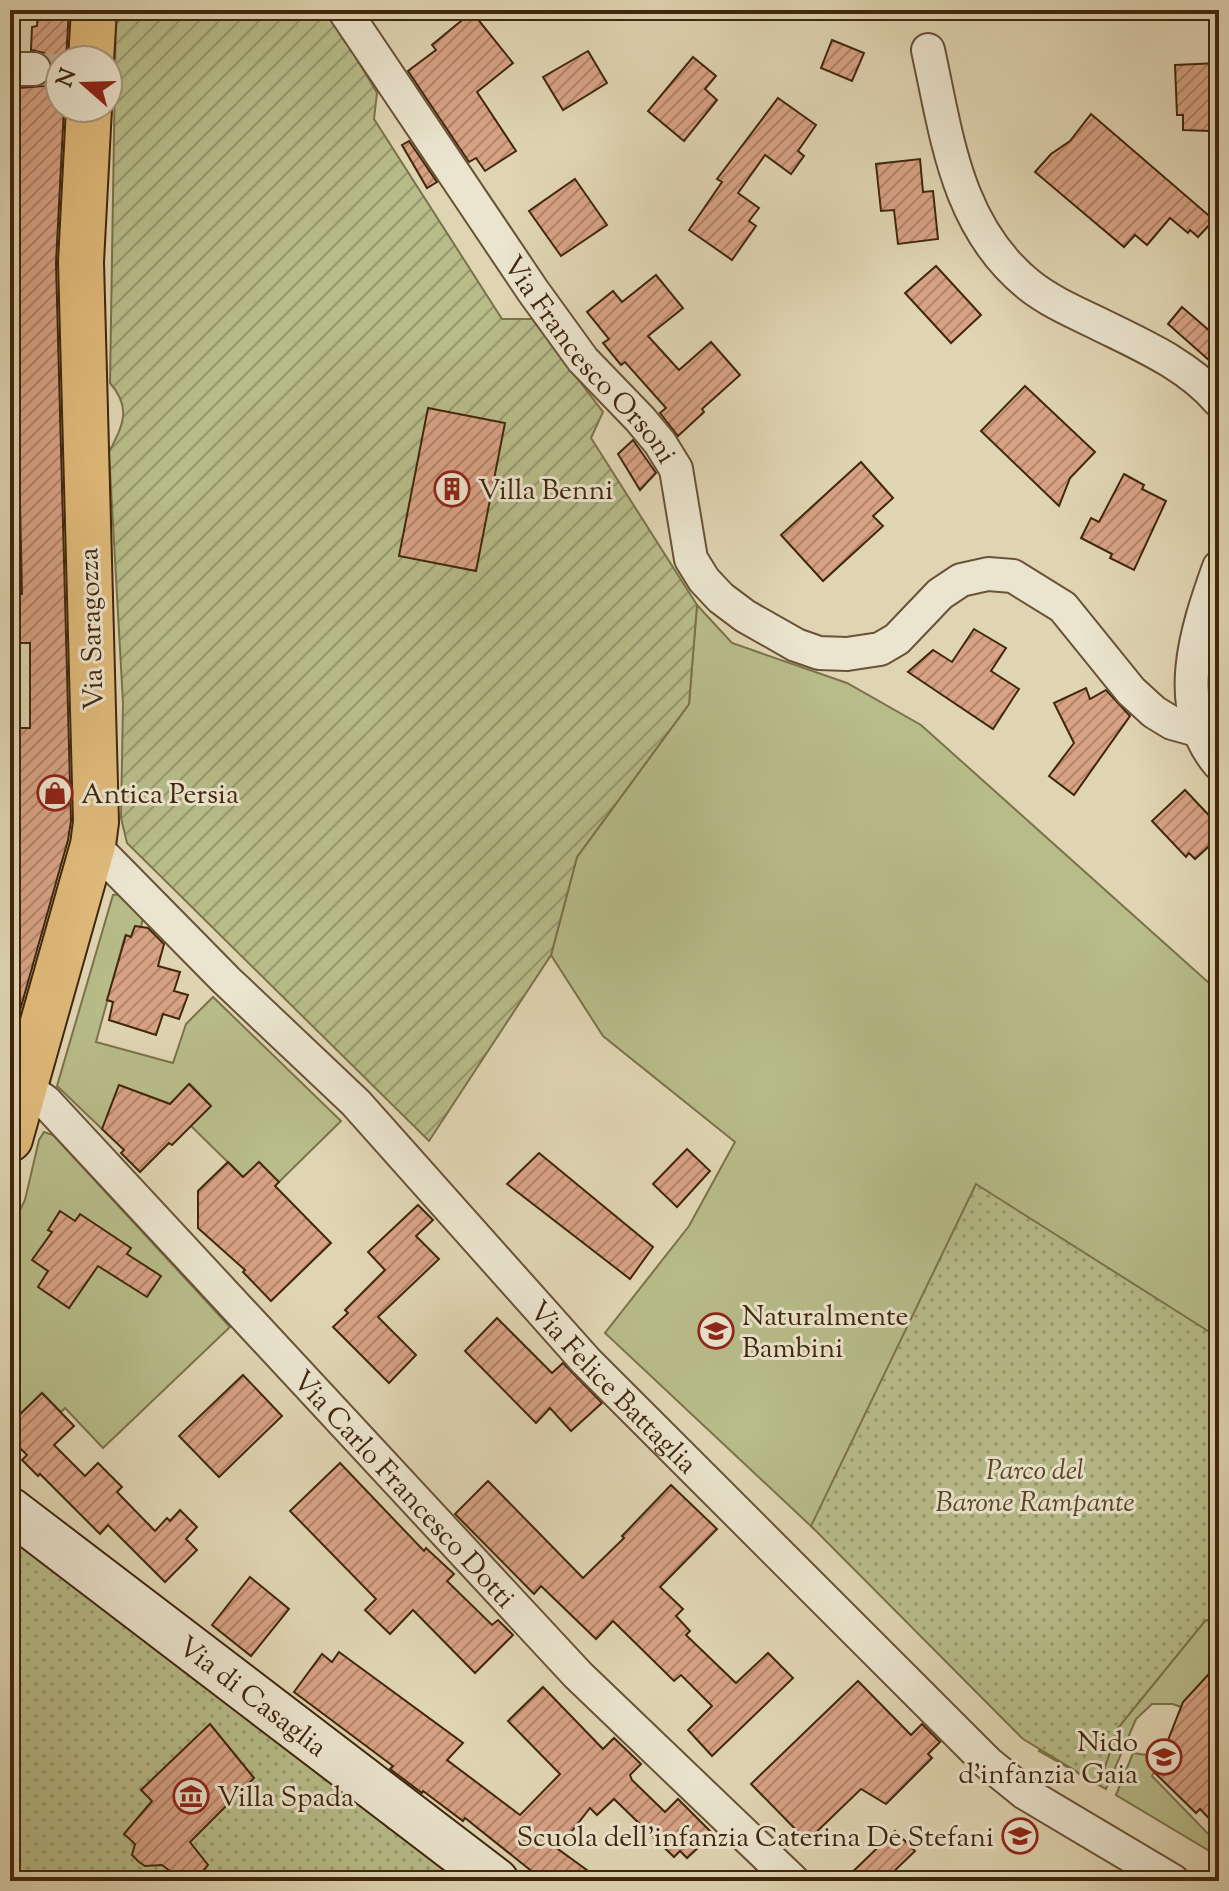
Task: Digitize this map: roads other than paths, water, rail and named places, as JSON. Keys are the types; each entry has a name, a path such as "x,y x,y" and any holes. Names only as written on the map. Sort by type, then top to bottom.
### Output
{"main road":[{"path":"92,44 94,10"},
{"name":"Via Saragozza","path":"10,1139 93,845 96,822 81,262 88,124"}],"street":[{"name":"Via Francesco Orsoni","path":"344,10 583,360 660,443 676,469 691,559 704,580 721,598 745,616 796,645 819,653 847,654 880,649 897,639 940,594 961,580 988,574 1013,576 1063,607 1131,691 1154,712 1172,723 1197,730"},
{"path":"928,50 955,175 970,209 999,257 1043,294 1161,355 1203,384 1219,401"},
{"path":"1219,567 1199,627 1191,670 1197,730 1219,764"},
{"name":"Via Felice Battaglia","path":"93,845 226,980 356,1103 586,1361 988,1763 1025,1793 1173,1881"},
{"name":"Via Carlo Francesco Dotti","path":"24,1087 45,1101 578,1675 793,1881"},
{"name":"Via di Casaglia","path":"10,1510 496,1881"}],"tunnel":[{"path":"34,69 44,69"}],"place":[{"name":"Villa Benni","path":"452,489"},
{"name":"Antica Persia","path":"55,793"},
{"name":"Naturalmente Bambini","path":"716,1331"},
{"name":"Nido d'infanzia Gaia","path":"1164,1757"},
{"name":"Villa Spada","path":"191,1796"},
{"name":"Scuola dell'infanzia Caterina De Stefani","path":"1020,1836"}],"park label":[{"name":"Parco del Barone Rampante","path":"1035,1485"}]}
